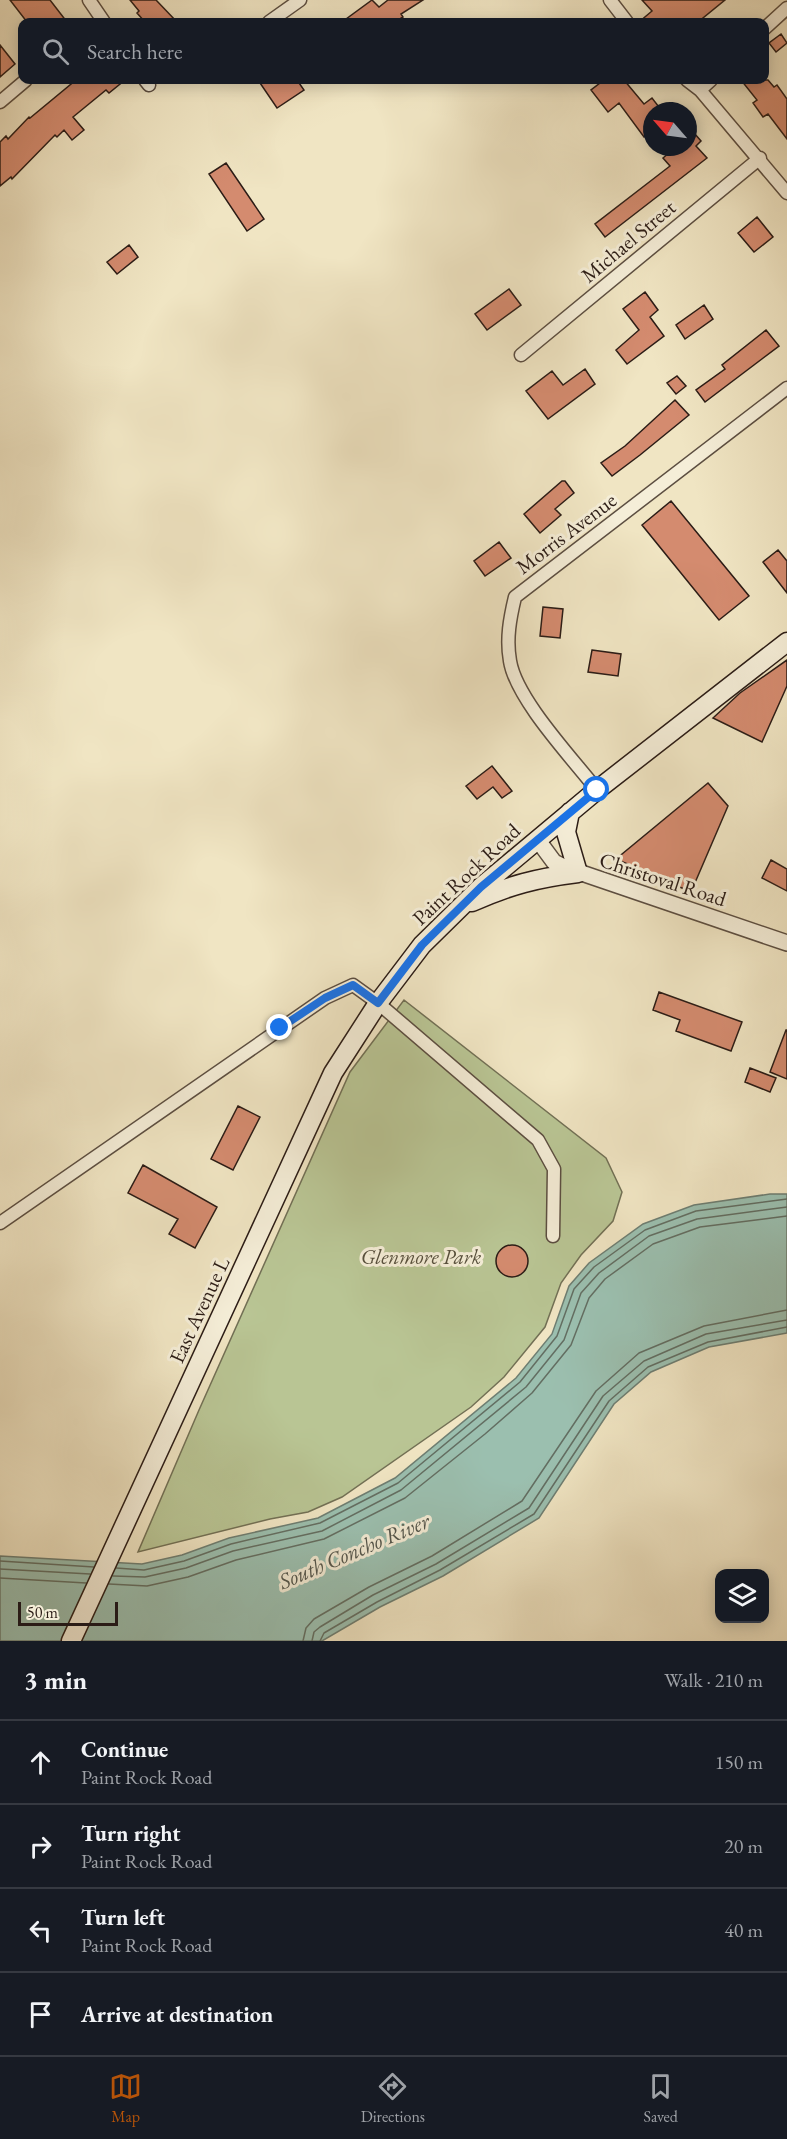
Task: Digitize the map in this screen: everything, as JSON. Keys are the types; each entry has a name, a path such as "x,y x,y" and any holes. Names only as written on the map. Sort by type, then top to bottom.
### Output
{"main road":[{"name":"Paint Rock Road","path":"378,1003 422,945 481,887 597,790 787,642"},
{"path":"459,908 504,887 530,880 578,873 566,832 570,812"},
{"name":"East Avenue L","path":"71,1641 333,1073 378,1003"}],"street":[{"path":"89,0 97,18"},
{"path":"275,18 300,0"},
{"path":"610,0 624,18"},
{"path":"769,25 787,8"},
{"path":"0,102 21,84"},
{"path":"692,84 700,90 787,193"},
{"path":"700,90 707,84"},
{"name":"Michael Street","path":"521,355 759,158"},
{"name":"Morris Avenue","path":"597,790 527,700 514,672 510,662 509,626 515,597 787,388"},
{"name":"Christoval Road","path":"537,839 554,862 578,873 787,943"},
{"path":"0,1223 325,998 353,985 378,1003 538,1140 554,1169 553,1236"}],"green space":[{"name":"Glenmore Park","path":"404,1000 606,1158 622,1192 613,1221 581,1255 561,1283 545,1327 504,1377 471,1407 342,1497 308,1512 270,1519 138,1552 350,1072"}],"water":[{"name":"South Concho River","path":"770,1194 787,1194 787,1333 709,1347 651,1372 614,1404 539,1518 443,1576 380,1607 322,1641 0,1641 0,1556 142,1564 182,1555 229,1538 318,1518 395,1478 516,1378 552,1334 569,1286 589,1263 643,1224 694,1205"}],"building":[{"path":"10,0 50,0 64,18 24,18"},
{"path":"130,0 156,0 173,18 141,18 137,13 139,11"},
{"path":"372,0 379,7 388,0 423,0 401,14 401,18 347,18"},
{"path":"642,0 725,0 703,18 644,18 652,11"},
{"path":"781,34 787,43 776,52 769,43"},
{"path":"0,45 15,64 0,77"},
{"path":"769,81 774,87 777,85 787,99 787,139 768,114 763,117 753,103 757,100 744,84 769,84"},
{"path":"71,84 120,84 109,93 106,90 73,117 84,130 72,140 64,130 57,137 55,135 12,179 11,177 0,186 0,142 6,136 8,139"},
{"path":"261,84 300,84 304,90 277,108"},
{"path":"599,84 627,84 643,103 643,136 619,103 608,112 591,90"},
{"path":"697,147 707,158 605,237 595,224 670,166 663,158 665,156 697,156"},
{"path":"226,163 264,219 247,231 209,174"},
{"path":"757,217 773,237 754,252 738,233"},
{"path":"129,245 138,257 117,274 107,262"},
{"path":"509,289 521,305 487,330 475,314"},
{"path":"645,292 658,310 650,317 664,336 627,364 616,350 639,330 623,309"},
{"path":"704,305 713,319 685,339 676,325"},
{"path":"766,330 779,346 705,402 696,390 725,369 722,365"},
{"path":"585,369 595,384 548,419 526,391 552,371 563,385"},
{"path":"677,376 686,386 676,394 667,383"},
{"path":"675,400 689,415 612,476 601,463 625,446"},
{"path":"562,481 565,481 574,493 555,509 561,515 540,533 524,514"},
{"path":"671,501 749,596 719,620 642,525"},
{"path":"499,542 511,558 485,576 474,561"},
{"path":"778,550 787,561 787,593 763,562"},
{"path":"543,607 563,609 560,638 540,636"},
{"path":"592,650 621,654 618,676 588,672"},
{"path":"787,660 787,686 762,742 713,718 740,693"},
{"path":"492,766 512,791 502,798 493,787 477,799 466,786"},
{"path":"708,783 728,806 691,892 616,859"},
{"path":"771,860 787,869 787,891 762,878"},
{"path":"659,992 742,1022 731,1051 676,1031 680,1020 653,1010"},
{"path":"787,1030 787,1079 770,1072"},
{"path":"750,1068 776,1078 770,1092 745,1082"},
{"path":"238,1106 260,1117 233,1170 211,1159"},
{"path":"143,1165 217,1207 195,1248 169,1234 178,1219 128,1193"},
{"path":"512,1245 523,1250 528,1261 523,1272 512,1277 501,1272 496,1261 501,1250"}],"route":[{"path":"280,1028 325,998 353,985 378,1003 422,945 481,887 597,790"}]}
